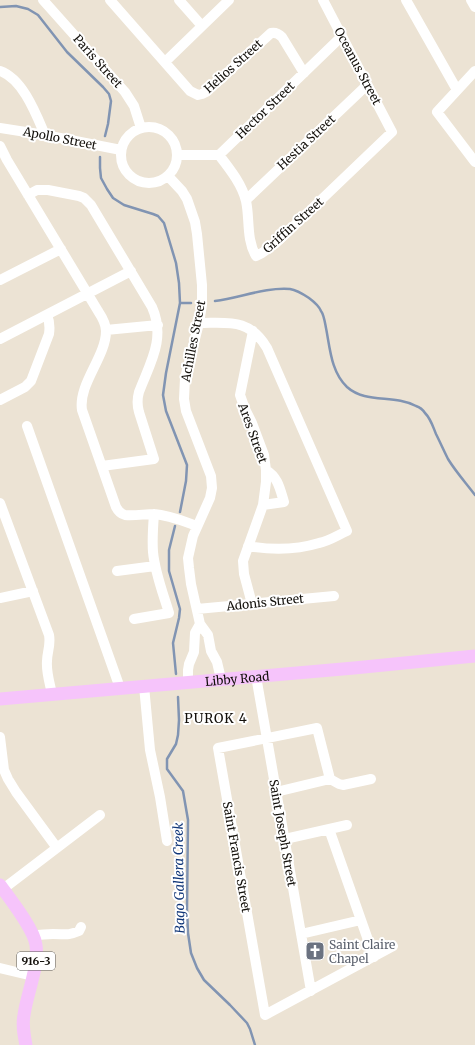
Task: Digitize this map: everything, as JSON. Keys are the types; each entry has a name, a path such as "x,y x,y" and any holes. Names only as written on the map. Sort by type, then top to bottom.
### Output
{"main road":[{"name":"Libby Road","path":"0,699 475,656"},
{"name":"916-3","path":"1,887 28,926 36,945 36,954 24,1014 23,1025 26,1045"}],"street":[{"name":"Paris Street","path":"43,0 125,92 134,106 141,128"},
{"name":"Helios Street","path":"110,0 190,91 198,95 202,94 267,35 274,32 282,37 304,73"},
{"path":"179,0 202,26"},
{"path":"165,62 229,0"},
{"name":"Oceanus Street","path":"323,0 392,132"},
{"path":"406,0 456,90"},
{"path":"471,0 475,7"},
{"name":"Hector Street","path":"219,154 342,36"},
{"path":"0,71 13,78 19,85 45,135"},
{"path":"475,71 436,112 475,162"},
{"name":"Hestia Street","path":"246,200 367,85"},
{"path":"152,127 158,129 168,134 174,144 177,154 175,166 168,176 158,182 147,184 135,180 130,177 123,168 120,156 122,144 135,130 141,128 152,127"},
{"name":"Apollo Street","path":"0,128 121,150"},
{"name":"Griffin Street","path":"219,154 236,178 246,200 249,218 250,242 256,256 276,243 392,132"},
{"path":"0,146 105,324 106,330 104,344 84,392 81,404 118,511 130,515 154,514 172,517 196,526"},
{"path":"177,154 219,154"},
{"name":"Achilles Street","path":"168,176 187,200 195,222 197,234 202,295 199,323 185,378 184,399 190,424 204,454 211,476 212,488 210,498 196,526 188,558 191,584 200,624 208,635 210,651 218,662 221,679"},
{"path":"28,195 37,190 48,190 84,198 91,205 152,307 158,325 158,339 139,392 137,405 154,459 102,466"},
{"path":"0,280 61,249"},
{"path":"0,339 131,271"},
{"path":"0,400 25,388 31,381 49,334 50,322 47,315"},
{"path":"199,323 232,323 253,331 262,340 267,348 348,531 320,543 307,546 282,548 260,548 248,546"},
{"path":"106,330 158,325"},
{"name":"Ares Street","path":"252,604 243,567 244,556 260,517 266,494 266,470 264,456 240,395 253,331"},
{"path":"27,426 120,688"},
{"path":"263,505 284,502 280,487 271,473 266,470"},
{"path":"0,503 49,635 50,641 47,666 52,694"},
{"path":"134,619 169,613 155,566 152,540 154,514"},
{"path":"117,571 155,566"},
{"path":"0,598 33,591"},
{"name":"Adonis Street","path":"197,609 334,596"},
{"name":"Achilles Street","path":"188,682 189,664 194,652 194,636 200,624"},
{"path":"194,652 210,651"},
{"name":"Saint Joseph Street","path":"256,676 311,990"},
{"path":"144,686 150,750 167,841"},
{"path":"267,738 317,728 330,779"},
{"path":"0,737 4,770 8,779 57,848"},
{"name":"Saint Francis Street","path":"267,738 218,748 265,1015 311,990"},
{"path":"276,792 330,779 343,785 371,779"},
{"path":"1,887 57,848 100,815"},
{"path":"284,839 347,825"},
{"path":"330,829 374,957"},
{"path":"301,934 361,920"},
{"path":"33,935 71,934 79,931 81,927"},
{"path":"311,990 393,946"},
{"path":"0,968 32,976"}],"waterway":[{"name":"Bago Gallera Creek","path":"0,7 16,6 28,9 38,15 67,52 109,94 111,101 105,136"},
{"name":"Bago Gallera Creek","path":"100,157 101,178 113,198 124,205 158,216 164,223 176,263 180,303 163,395 166,411 187,465 186,481 180,512"},
{"path":"215,301 262,291 281,289 295,290 309,298 317,305 323,315 334,367 347,387 363,395 407,402 422,410 430,420 448,459 475,495"},
{"path":"180,303 191,303"},
{"name":"Bago Gallera Creek","path":"175,526 169,550 169,571 180,609 173,643 176,674"},
{"name":"Bago Gallera Creek","path":"178,697 178,735 176,744 167,759 167,769 183,791 188,820 187,909 191,953 204,980 247,1023 255,1045"}],"place":[{"name":"Saint Claire Chapel","path":"315,951"}],"district":[{"name":"PUROK 4","path":"216,718"}]}
